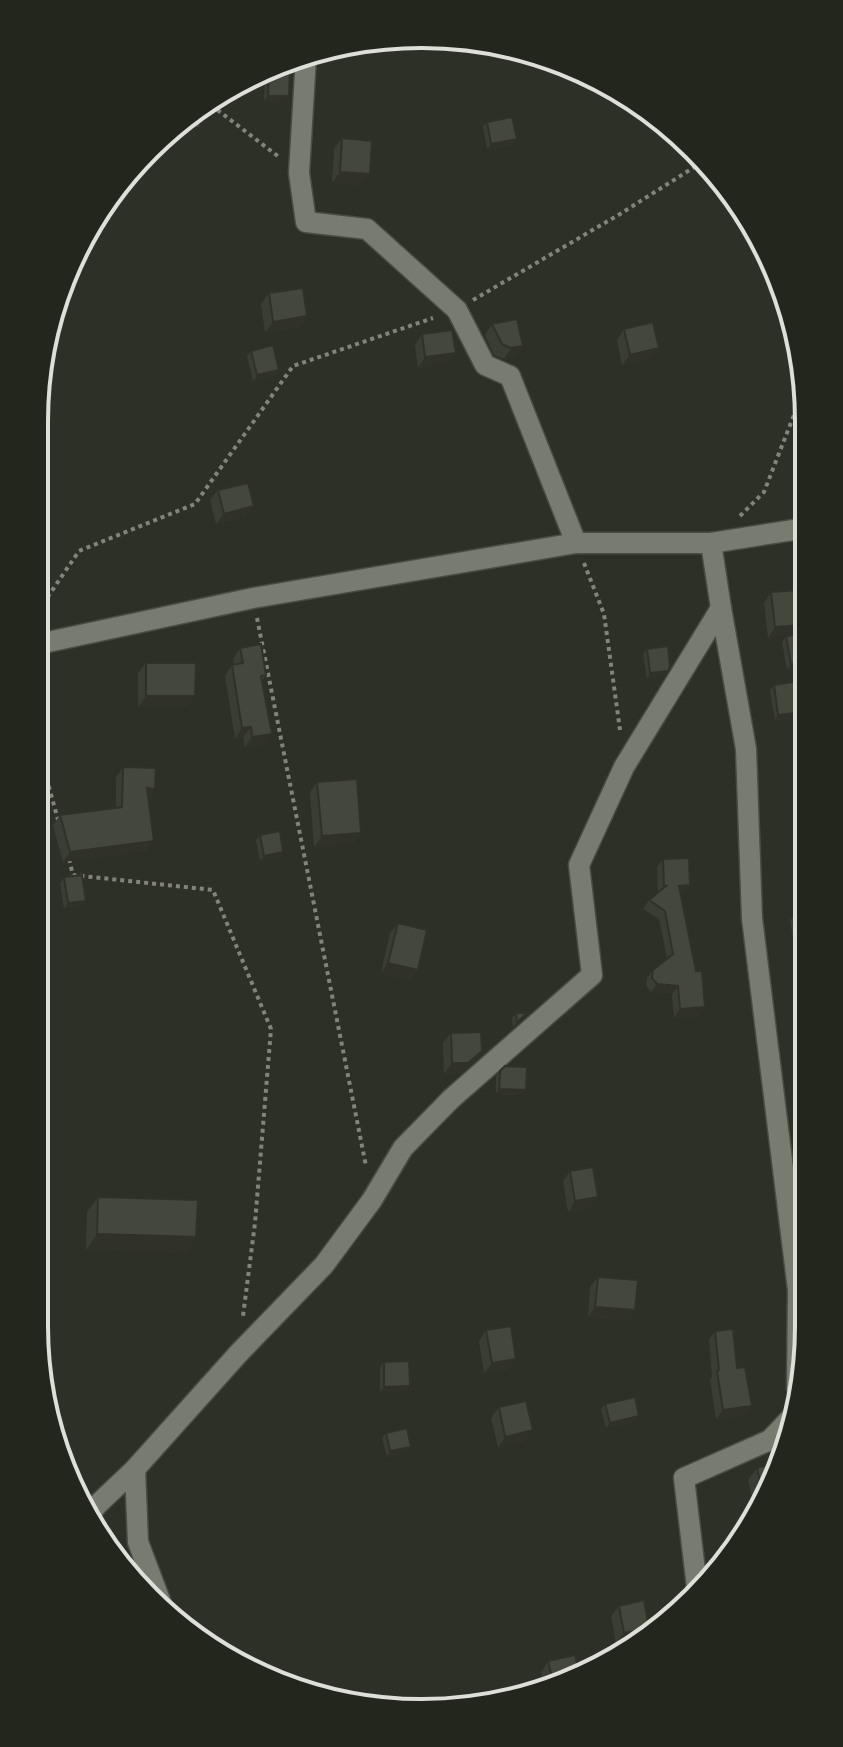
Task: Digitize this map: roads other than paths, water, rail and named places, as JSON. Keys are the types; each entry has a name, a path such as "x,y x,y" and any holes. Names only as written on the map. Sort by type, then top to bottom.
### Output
{"street":[{"path":"305,67 299,173 306,222 367,229 457,310 485,365 510,376 576,543"},
{"path":"48,642 253,598 576,543 711,543 795,530"},
{"path":"711,543 746,749 752,918 795,1266"},
{"path":"95,1507 135,1469 238,1354 324,1265 372,1200 403,1148 451,1099 592,975 579,865 624,767 721,608"},
{"path":"696,1579 684,1478 770,1440 780,1430"},
{"path":"135,1469 138,1542 155,1588"}]}
